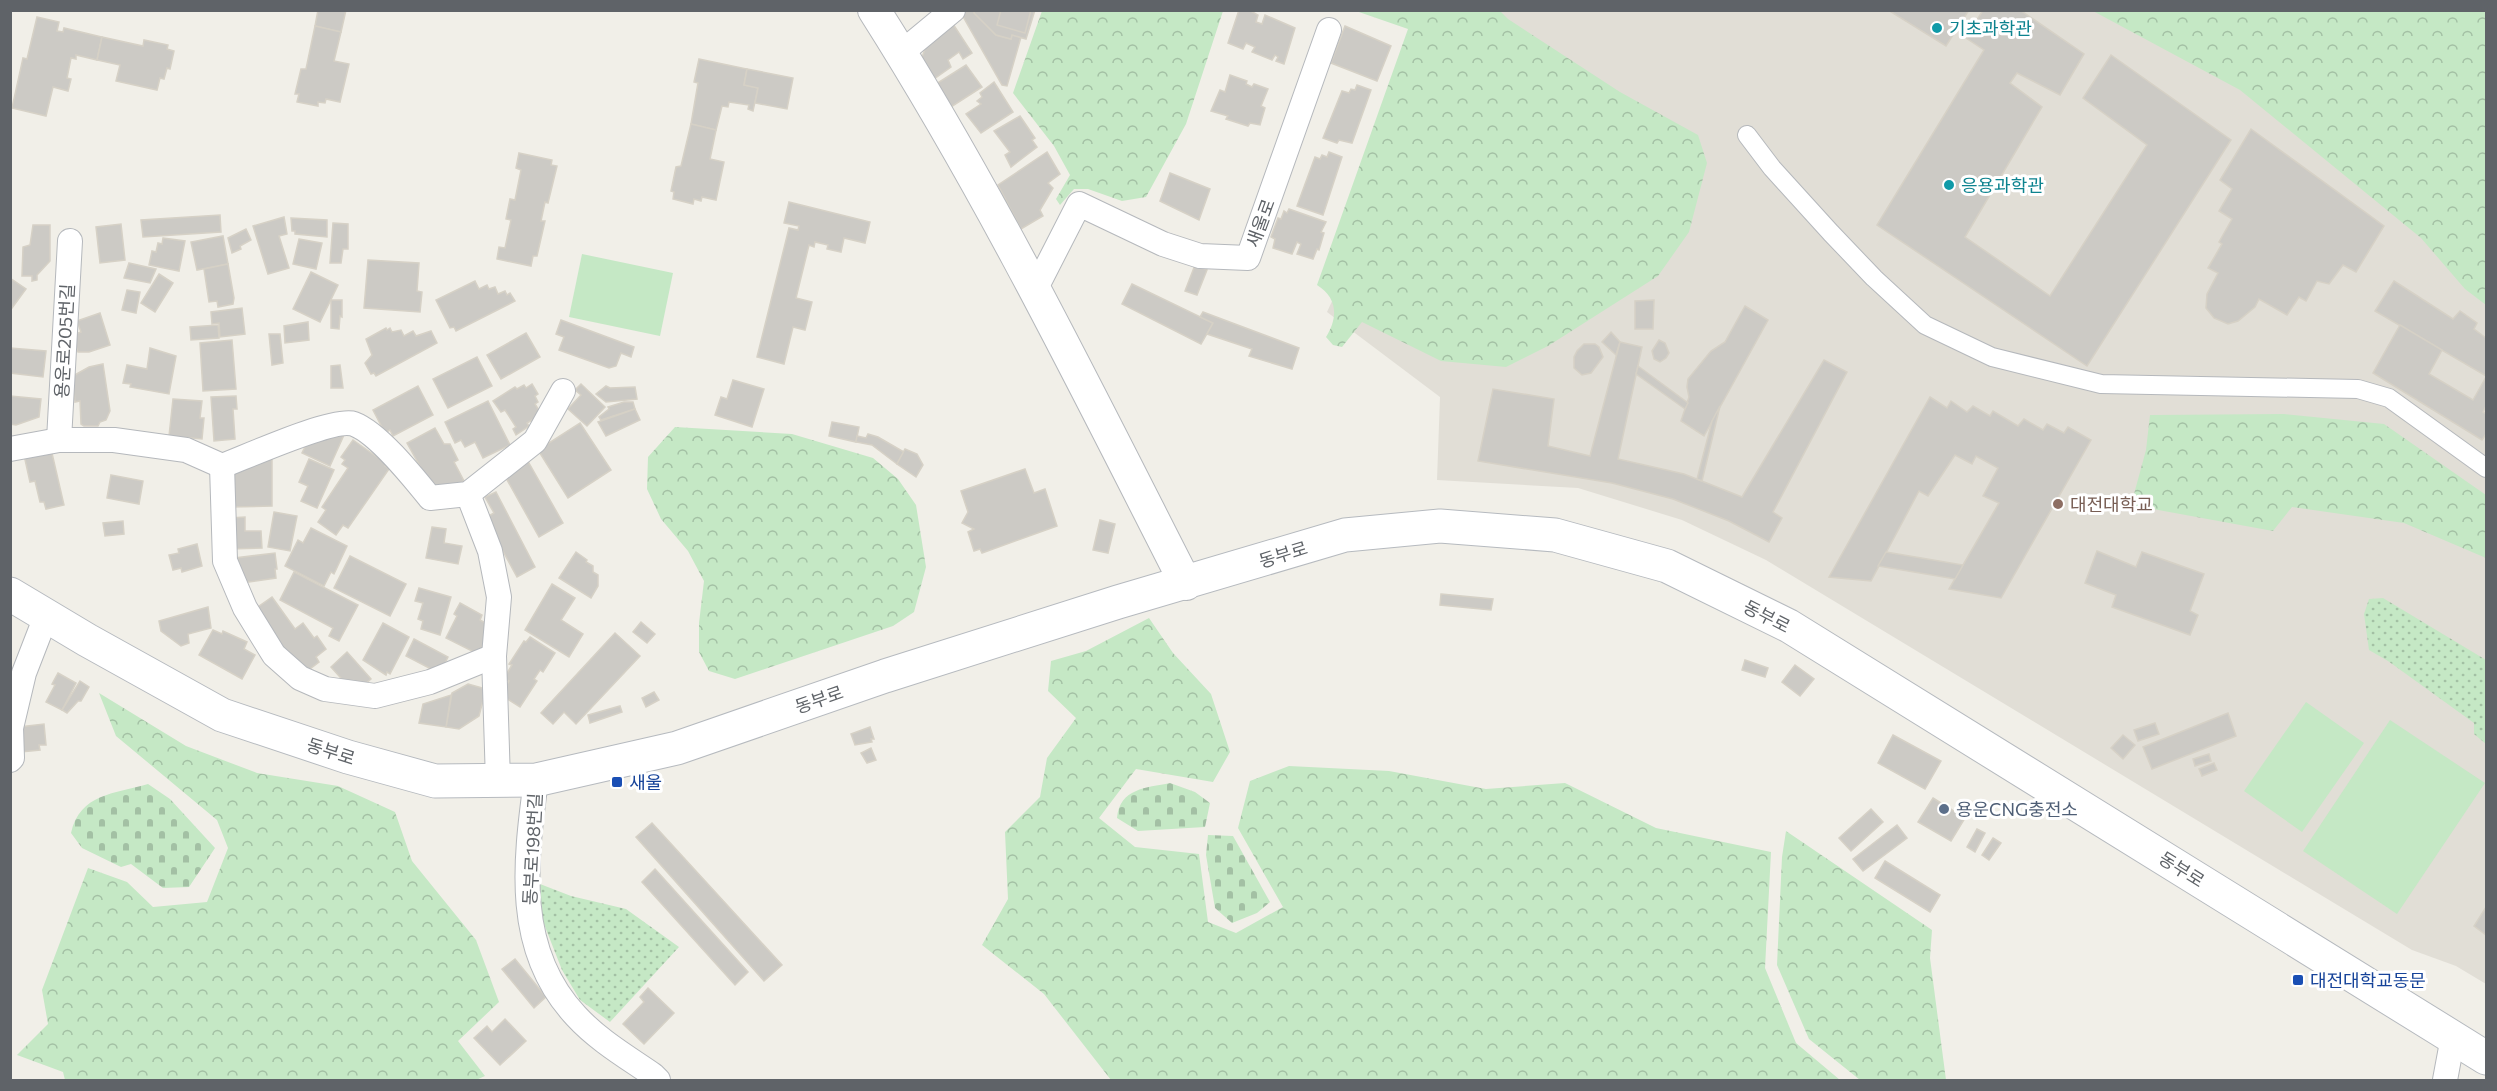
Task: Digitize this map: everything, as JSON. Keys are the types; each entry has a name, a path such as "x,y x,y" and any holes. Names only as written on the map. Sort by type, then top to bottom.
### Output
{"main road":[{"name":"동부로","path":"10,594 222,715 348,757 435,781 536,780 677,748 885,676 1118,602 1186,584 1346,535 1440,526 1555,535 1667,566 1789,626 2487,1058"}],"street":[{"path":"874,10 901,53 1035,290 1186,584"},
{"path":"901,53 953,10"},
{"name":"새울로","path":"1035,290 1079,204 1163,244 1200,256 1248,258 1329,30"},
{"path":"1747,135 1772,168 1831,233 1874,278 1925,325 1992,357 2101,384 2358,389 2389,398 2487,468"},
{"name":"용운로205번길","path":"59,440 70,241"},
{"path":"10,449 59,440 114,440 186,450 222,466 328,425 351,423 366,430 430,498 468,494 535,441 563,391"},
{"path":"222,466 225,561 245,608 274,655 300,678 325,689 375,696 430,682 494,656"},
{"path":"468,494 490,551 499,597 494,656 498,781"},
{"path":"10,760 12,758 10,728 24,673 43,624 49,618"},
{"name":"동부로198번길","path":"536,780 529,834 528,907 534,943 546,975 577,1017 597,1035 658,1080"},
{"path":"2445,1080 2453,1037"}],"shaded area":[{"name":"대전대학교","path":"1430,11 2486,11 2486,984 2456,966 2412,950 1766,560 1682,520 1578,488 1437,480 1440,397 1327,312 1432,87"}],"green space":[{"path":"1042,11 1223,11 1186,124 1146,197 1122,201 1088,189 1074,189 1060,205 1056,199 1070,175 1054,146 1013,93"},
{"path":"1356,11 1500,11 1508,19 1620,92 1698,135 1707,163 1689,232 1658,276 1548,346 1506,367 1441,361 1362,322 1342,347 1333,345 1326,337 1333,323 1334,309 1329,296 1317,285 1408,29"},
{"path":"2093,11 2486,11 2486,305 2465,289 2421,238 2240,90"},
{"path":"582,254 673,273 660,336 569,317"},
{"path":"2284,414 2384,424 2486,495 2486,558 2404,523 2292,507 2273,531 2131,505 2146,450 2150,415"},
{"path":"675,427 792,434 873,458 898,479 916,505 926,567 914,612 893,626 735,679 709,671 699,652 699,623 704,581 688,551 661,519 647,489 648,457"},
{"path":"2383,598 2486,660 2486,744 2474,734 2474,723 2388,661 2369,650 2364,614 2369,599"},
{"path":"1149,618 1173,653 1211,694 1230,752 1213,782 1136,769 1099,818 1135,847 1199,854 1208,922 1236,933 1283,907 1238,828 1250,781 1289,766 1389,771 1486,789 1565,783 1656,828 1771,852 1765,968 1796,1043 1840,1080 1111,1080 1044,994 982,945 1008,899 1005,832 1040,797 1047,758 1076,718 1048,691 1051,661 1086,651"},
{"path":"99,693 186,746 257,773 338,786 395,812 412,861 476,940 499,1002 458,1041 485,1076 476,1080 65,1080 63,1072 17,1055 48,1024 42,990 88,868 127,882 153,907 207,902 228,848 217,820 116,736"},
{"path":"2306,702 2364,743 2302,832 2244,791"},
{"path":"2390,720 2485,783 2397,914 2303,851"},
{"path":"1170,783 1195,792 1210,803 1205,827 1138,831 1117,818 1119,808 1129,795 1143,788"},
{"path":"148,784 170,799 215,848 189,887 163,888 131,864 121,867 82,848 71,833 82,810 100,797"},
{"path":"1786,831 1932,930 1930,958 1946,1080 1860,1080 1809,1039 1777,965 1782,857"},
{"path":"1208,835 1233,836 1270,902 1257,913 1232,923 1215,908 1206,855"},
{"path":"540,884 571,896 626,909 679,947 610,1022 580,1000 562,970 542,919"}],"building":[{"path":"318,10 346,10 341,32 315,26"},
{"path":"972,10 996,35 1011,39 1012,35 1021,37 1007,86 1002,85 961,13"},
{"path":"975,10 1035,10 1026,39 1012,35 1011,39 996,35 974,13"},
{"path":"1001,10 1031,10 1025,33 997,25"},
{"path":"1239,10 1249,10 1258,15 1256,22 1262,24 1265,15 1295,28 1284,64 1276,61 1278,57 1275,55 1272,60 1252,52 1255,47 1246,43 1243,49 1228,43"},
{"name":"기초과학관","path":"1888,10 1969,10 1946,46"},
{"name":"응용과학관","path":"1983,10 2020,10 2084,54 2060,95 2017,73 2010,83 2042,107 1965,237 2050,296 2147,145 2083,98 2111,55 2231,140 2087,366 1877,225 1984,50 1966,38"},
{"path":"37,17 59,22 57,31 63,32 64,28 102,37 97,60 76,55 76,59 71,58 67,78 71,79 68,91 53,87 46,116 12,108 23,58 27,59"},
{"path":"953,24 972,53 963,59 959,52 948,60 951,67 934,79 921,60 928,41"},
{"path":"315,26 341,32 334,61 349,64 340,102 326,99 325,103 318,102 318,106 297,102 299,94 295,94 301,69 306,69"},
{"path":"1345,26 1391,46 1377,81 1331,63"},
{"path":"102,37 143,46 144,40 168,45 167,49 174,51 170,69 167,68 164,79 160,78 157,90 116,81 120,65 97,60"},
{"path":"699,59 747,69 744,85 758,88 753,111 748,109 749,105 729,102 728,107 722,106 716,130 691,124 698,83 694,82"},
{"path":"966,65 982,87 951,107 936,84"},
{"path":"747,69 793,78 787,109 755,103 758,88 744,85"},
{"path":"1230,75 1247,81 1246,84 1252,87 1254,84 1268,89 1261,106 1265,108 1260,125 1250,123 1248,126 1211,111 1220,90 1225,92"},
{"path":"994,82 1013,112 981,133 966,114 981,104 977,101 982,97 980,93"},
{"path":"1357,85 1371,90 1352,143 1339,140 1337,143 1323,138 1342,91 1349,93 1351,89 1355,90"},
{"path":"1020,116 1035,138 1032,140 1037,147 1011,167 1005,155 1010,152 994,131"},
{"path":"691,124 716,130 710,159 724,162 716,200 702,197 701,201 694,199 693,204 673,199 674,192 671,191 676,167 681,166"},
{"path":"2251,129 2384,226 2356,272 2343,265 2329,284 2317,281 2306,301 2299,297 2287,315 2259,299 2255,307 2238,321 2228,324 2214,318 2206,308 2207,294 2218,273 2208,268 2222,244 2219,242 2232,219 2219,211 2232,189 2220,180"},
{"path":"1047,152 1060,174 1048,183 1053,188 1040,210 1043,216 1021,229 998,185"},
{"path":"1329,152 1342,157 1323,215 1297,206 1315,157 1320,159 1322,155 1327,157"},
{"path":"519,153 552,160 551,165 557,166 548,203 545,202 541,221 545,221 537,256 533,256 531,266 497,259 499,247 505,248 511,220 506,219 510,199 515,200 521,170 516,168"},
{"path":"1170,173 1210,189 1199,220 1160,201"},
{"path":"789,202 870,222 865,243 844,238 841,252 827,249 828,245 815,242 814,247 809,245 796,298 812,302 805,330 793,327 784,364 757,357 789,228 798,230 799,226 784,223"},
{"path":"1289,209 1326,222 1321,232 1324,233 1319,250 1317,249 1313,259 1297,254 1301,244 1297,242 1292,254 1273,248 1275,239 1271,237 1278,218 1281,219 1284,211 1287,213"},
{"path":"220,215 221,232 143,237 141,220"},
{"path":"284,217 287,234 279,236 289,268 268,274 253,226"},
{"path":"291,218 327,220 327,237 295,234 295,231 292,231"},
{"path":"333,223 348,224 348,249 343,249 341,263 330,263"},
{"path":"121,224 125,260 100,263 96,227"},
{"path":"33,225 50,225 50,261 37,275 37,280 32,281 32,276 22,276 23,247 30,245"},
{"path":"246,229 251,240 232,253 228,238"},
{"path":"223,236 228,264 197,270 191,242"},
{"path":"163,238 185,241 179,271 149,265 152,251 156,252 158,243 162,244"},
{"path":"299,239 322,243 316,269 293,264"},
{"path":"368,260 419,263 417,291 422,292 420,312 364,308"},
{"path":"129,263 156,269 150,283 124,278"},
{"path":"228,264 233,304 218,307 217,301 209,302 204,269"},
{"path":"1195,265 1207,270 1197,295 1185,291"},
{"path":"311,272 338,285 320,322 293,309"},
{"path":"159,274 173,283 155,312 141,303"},
{"path":"10,278 26,289 12,308 10,307"},
{"path":"475,281 479,289 487,285 489,289 495,287 498,294 505,291 507,295 510,293 515,301 456,331 454,327 450,328 436,300"},
{"path":"2394,281 2453,319 2460,311 2477,323 2474,329 2486,338 2486,376 2375,311"},
{"path":"1132,284 1213,323 1201,344 1122,304"},
{"path":"127,290 140,292 136,313 122,310"},
{"path":"331,300 342,300 339,329 331,328"},
{"path":"1654,300 1653,329 1635,329 1635,301"},
{"path":"1745,306 1768,320 1704,436 1681,421 1689,397 1688,379 1711,351 1725,342"},
{"path":"242,308 245,334 220,337 219,323 212,324 211,312"},
{"path":"1203,312 1299,348 1292,369 1249,356 1252,349 1207,334 1213,323 1200,317"},
{"path":"100,313 110,345 89,352 78,352 72,335 81,332 77,321"},
{"path":"561,320 634,347 631,357 621,353 616,366 609,368 559,350 564,337 556,334"},
{"path":"308,322 309,340 285,343 284,326"},
{"path":"218,325 219,338 191,340 190,327"},
{"path":"2400,325 2442,350 2429,374 2473,400 2486,377 2486,406 2483,412 2486,414 2486,434 2482,440 2373,373"},
{"path":"386,328 387,330 390,328 392,332 401,330 404,336 413,331 416,336 431,331 437,343 376,376 374,373 371,374 365,363 372,355 366,339"},
{"path":"1611,332 1620,342 1616,355 1602,342"},
{"path":"526,333 540,357 501,379 487,355"},
{"path":"269,334 280,334 283,363 272,365"},
{"path":"232,340 236,389 203,391 200,343"},
{"path":"1659,340 1665,343 1669,353 1660,362 1654,359 1652,351"},
{"path":"1620,342 1642,347 1618,459 1684,474 1742,497 1824,360 1847,372 1773,512 1782,518 1769,542 1729,521 1673,499 1612,483 1478,461 1493,389 1554,399 1548,446 1590,456"},
{"path":"1584,344 1595,344 1599,347 1603,357 1591,373 1582,375 1574,368 1574,357"},
{"path":"10,348 46,351 43,377 10,373"},
{"path":"150,348 176,356 169,394 130,387 131,384 123,383 127,365 147,369"},
{"path":"477,357 492,386 448,408 433,379"},
{"path":"103,364 110,411 106,420 100,422 98,426 84,426 81,424 80,401 75,402 73,376 89,367"},
{"path":"340,365 343,388 331,388 331,366"},
{"path":"1638,366 1688,403 1685,409 1636,374"},
{"path":"733,380 764,389 752,427 715,415 721,397 727,399"},
{"path":"532,384 538,394 535,396 538,402 535,404 543,417 537,417 527,423 529,426 516,435 513,429 516,427 505,410 501,412 493,401 515,387 517,389 524,385 526,388"},
{"path":"581,384 605,407 587,426 568,409 581,395 575,390"},
{"path":"418,386 433,415 393,436 390,430 385,433 373,410"},
{"path":"606,386 610,388 635,387 637,399 606,402 596,394"},
{"path":"10,396 41,399 39,417 16,425 10,424"},
{"path":"236,396 237,409 233,409 235,439 214,441 211,397"},
{"path":"1930,397 1947,408 1951,401 1967,412 1973,406 1990,416 1993,411 2018,426 2024,419 2043,430 2047,424 2064,433 2068,427 2091,440 2001,598 1949,589 1999,503 1983,496 1998,468 1976,456 1972,464 1955,455 1928,496 1919,491 1871,581 1829,577"},
{"path":"173,399 202,401 200,418 204,418 202,439 169,436"},
{"path":"488,401 510,445 483,458 475,442 465,447 461,440 455,443 445,422"},
{"path":"633,402 635,409 601,420 599,417 609,409 608,407"},
{"path":"1720,406 1702,481 1697,479 1712,421"},
{"path":"635,409 640,420 606,436 598,422"},
{"path":"832,422 859,427 856,442 829,436"},
{"path":"580,423 611,470 568,498 538,450"},
{"path":"435,428 444,444 450,444 458,460 454,462 464,481 446,491 431,486 407,443"},
{"path":"868,434 904,452 897,464 872,445 856,442 857,436 866,438"},
{"path":"344,435 330,466 302,453 309,439"},
{"path":"353,440 387,464 385,466 389,469 348,528 343,525 336,535 318,522 326,510 322,507 348,468 342,464 345,460 341,457"},
{"path":"51,449 64,505 46,509 44,502 40,502 35,481 30,482 24,455"},
{"path":"905,449 917,454 923,465 916,477 897,464"},
{"path":"525,456 563,523 539,537 501,469"},
{"path":"272,457 272,506 230,507 230,479 242,465"},
{"path":"309,459 334,470 317,508 301,501 308,486 299,482"},
{"path":"1025,469 1034,493 1045,489 1057,526 982,553 980,549 974,551 968,532 974,529 962,523 968,512 961,491"},
{"path":"111,475 143,481 139,504 107,498"},
{"path":"496,492 535,567 517,577 485,518 494,513 485,497"},
{"path":"274,512 297,516 290,551 268,547"},
{"path":"245,517 245,531 261,531 262,548 229,549 229,518"},
{"path":"1100,520 1115,524 1108,553 1093,550"},
{"path":"123,521 124,534 105,536 103,523"},
{"path":"432,527 446,529 444,543 462,546 458,564 426,558"},
{"path":"311,528 347,546 334,574 331,572 324,586 285,566 298,540 303,543"},
{"path":"197,544 202,566 182,572 181,568 173,570 169,555 179,553 178,549"},
{"path":"2097,551 2136,567 2142,552 2204,574 2190,611 2198,615 2190,635 2112,607 2116,595 2085,583"},
{"path":"576,552 593,566 593,572 598,575 598,586 591,598 559,578"},
{"path":"1886,552 1963,565 1955,579 1878,566"},
{"path":"275,553 276,578 242,583 235,558"},
{"path":"350,556 406,584 390,616 334,588"},
{"path":"294,572 358,605 339,641 329,636 333,628 280,600"},
{"path":"552,584 575,598 561,620 583,634 569,657 525,630"},
{"path":"419,588 451,597 440,635 421,629 423,621 418,619 423,603 415,601"},
{"path":"1441,594 1493,599 1491,610 1440,605"},
{"path":"272,597 295,629 303,623 314,638 317,636 326,649 316,657 319,662 302,675 255,609"},
{"path":"460,603 482,615 480,620 489,625 490,632 478,654 446,638 457,616 454,614"},
{"path":"208,607 211,628 188,634 189,643 181,646 161,631 159,621"},
{"path":"641,622 655,634 647,643 633,632"},
{"path":"383,623 409,637 390,674 387,672 386,675 363,660"},
{"path":"213,630 222,634 223,631 247,642 244,649 255,655 242,679 199,655"},
{"path":"615,633 640,656 576,724 564,712 553,724 541,713"},
{"path":"530,637 555,653 543,672 540,670 534,679 537,681 520,707 501,695 509,681 504,678 512,665 509,664 524,641 526,642"},
{"path":"414,639 448,657 442,669 436,666 433,670 406,656"},
{"path":"347,652 371,679 357,691 347,685 331,667"},
{"path":"1745,660 1768,668 1765,677 1742,670"},
{"path":"1795,665 1814,679 1800,696 1782,682"},
{"path":"58,673 76,683 62,710 46,702 55,685 52,684"},
{"path":"80,681 89,687 81,701 78,701 67,713 62,710"},
{"path":"468,684 486,689 479,716 459,729 446,727 452,693"},
{"path":"654,692 659,700 646,707 642,698"},
{"path":"451,695 446,727 419,723 423,704"},
{"path":"620,706 622,712 590,723 588,715"},
{"path":"2228,713 2236,736 2152,769 2143,747"},
{"path":"2155,723 2159,734 2138,741 2134,730"},
{"path":"44,724 46,745 39,745 40,750 21,752 19,727"},
{"path":"870,727 874,739 871,739 872,742 855,745 851,734"},
{"path":"1893,735 1941,761 1925,789 1878,763"},
{"path":"2123,735 2135,745 2123,759 2111,748"},
{"path":"871,748 876,760 867,763 861,753"},
{"path":"2209,754 2211,761 2195,766 2193,759"},
{"path":"2214,763 2217,770 2202,776 2199,769"},
{"path":"1933,798 1965,818 1951,841 1918,822"},
{"path":"1871,809 1883,822 1851,851 1839,838"},
{"path":"652,823 782,965 764,981 636,837"},
{"path":"1897,825 1907,838 1863,871 1853,859"},
{"path":"1977,829 1985,833 1975,852 1967,847"},
{"path":"1993,838 2001,843 1989,860 1982,855"},
{"path":"1885,861 1940,895 1930,912 1875,878"},
{"path":"655,869 748,972 735,985 642,882"},
{"path":"2486,907 2486,935 2474,926"},
{"path":"515,959 546,997 534,1008 502,969"},
{"path":"648,988 674,1013 644,1044 623,1024 644,1002 640,997"},
{"path":"505,1019 526,1041 500,1065 474,1038 487,1026 492,1032"}],"place":[{"name":"기초과학관","path":"1937,28"},
{"name":"응용과학관","path":"1949,185"},
{"name":"대전대학교","path":"2058,504"},
{"name":"새울","path":"617,782"},
{"name":"용운CNG충전소","path":"1944,809"},
{"name":"대전대학교동문","path":"2298,980"}]}
